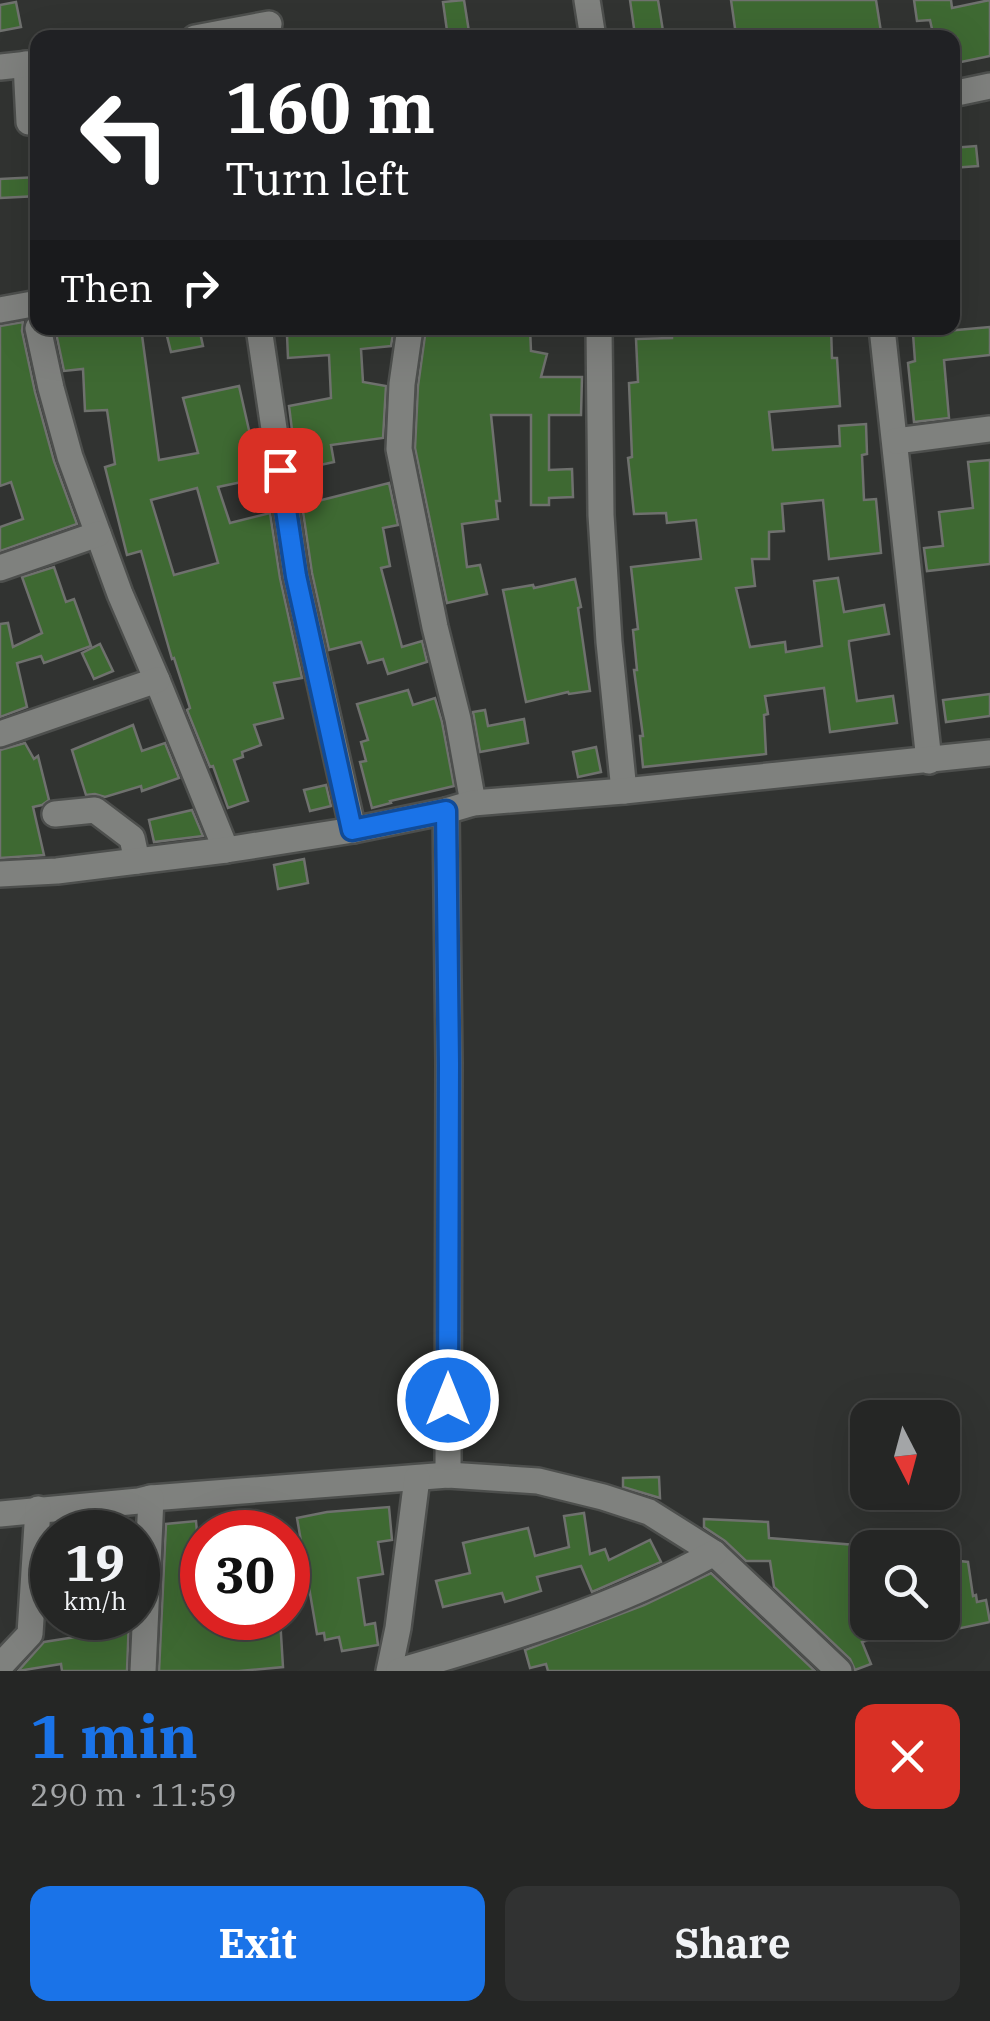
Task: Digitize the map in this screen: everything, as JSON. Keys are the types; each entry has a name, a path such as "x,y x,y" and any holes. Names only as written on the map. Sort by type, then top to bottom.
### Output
{"street":[{"path":"587,0 592,30"},
{"path":"229,30 267,21"},
{"path":"21,65 30,122"},
{"path":"960,92 990,86"},
{"path":"0,310 30,313"},
{"path":"42,335 60,420 98,534 226,850"},
{"path":"260,335 296,576 352,830"},
{"path":"409,335 399,449 473,803"},
{"path":"600,335 601,514 624,791"},
{"path":"883,335 929,760"},
{"path":"896,440 990,429"},
{"path":"0,568 98,534"},
{"path":"0,734 157,680"},
{"path":"0,874 58,871 226,850 352,830 473,803 990,753"},
{"path":"55,814 95,810 132,838 137,861"},
{"path":"446,811 448,1475"},
{"path":"38,1510 448,1475 538,1481 649,1512 714,1553 839,1671"},
{"path":"389,1671 418,1478"},
{"path":"143,1671 151,1498"},
{"path":"0,1514 30,1511"},
{"path":"399,1671 584,1614 673,1576 714,1553"},
{"path":"0,1666 30,1634"}],"building":[{"path":"464,0 469,30 447,30 443,2"},
{"path":"630,0 658,0 663,30 634,30"},
{"path":"731,0 876,0 881,30 765,30 735,30"},
{"path":"914,0 951,0 952,8 990,0 990,56 961,62 960,30 932,30 930,20 917,21"},
{"path":"16,2 21,27 0,31 0,5"},
{"path":"976,146 978,166 960,167 960,147"},
{"path":"30,177 30,196 0,198 0,179"},
{"path":"23,322 35,392 77,524 0,551 0,527 23,519 11,482 0,486 0,326"},
{"path":"990,327 990,355 944,360 949,418 914,422 908,363 915,361 913,335 960,335 960,330"},
{"path":"56,335 142,335 159,460 198,453 183,398 239,386 251,439 259,437 265,477 218,487 230,523 270,513 302,678 274,683 283,718 254,725 261,745 242,752 243,757 234,760 248,801 228,808 187,710 190,708 141,551 127,555 105,467 115,464 107,410 85,411 83,369 64,371","holes":["197,488 218,563 174,575 151,500"]},
{"path":"167,335 201,335 203,346 171,352"},
{"path":"287,335 393,335 391,346 361,349 363,382 386,386 383,438 331,445 334,462 297,470 289,406 331,398 329,355 288,358"},
{"path":"425,335 530,335 531,351 547,354 541,377 582,377 581,415 549,415 549,470 572,469 573,497 549,498 549,505 531,505 531,415 491,415 500,501 496,501 498,519 462,524 467,567 480,565 487,594 447,603 415,448"},
{"path":"831,335 840,406 769,412 773,450 840,446 839,426 866,424 867,454 862,455 864,500 876,499 881,553 829,559 823,500 782,504 784,531 769,532 769,559 752,559 755,586 736,588 750,647 785,642 786,652 822,646 814,581 838,578 844,612 884,605 889,634 849,641 849,645 857,701 893,696 897,723 830,732 824,688 765,696 766,754 643,767 634,670 633,630 638,629 631,567 701,559 696,520 667,523 666,513 634,514 628,458 632,457 629,383 638,382 636,339"},
{"path":"990,460 990,564 927,571 924,548 943,546 939,512 973,508 968,462"},
{"path":"389,483 398,525 383,528 390,566 381,568 402,647 422,641 427,662 388,674 383,659 368,663 361,642 329,650 302,505"},
{"path":"54,567 66,602 74,599 91,646 44,663 41,656 17,663 27,707 0,717 0,624 8,623 13,647 42,633 22,577"},
{"path":"575,579 590,691 526,702 503,590"},
{"path":"100,644 113,671 94,679 82,653"},
{"path":"408,690 413,705 435,698 454,786 372,808 360,762 366,761 361,742 368,740 357,704"},
{"path":"990,694 990,716 946,722 943,700"},
{"path":"485,710 488,726 524,719 528,743 480,752 473,712"},
{"path":"133,725 142,751 165,743 179,778 142,791 141,786 105,797 86,795 72,750"},
{"path":"25,743 34,759 38,756 49,800 33,807 44,855 0,858 0,750"},
{"path":"596,747 601,772 578,777 573,752"},
{"path":"326,785 331,806 310,811 304,790"},
{"path":"192,810 203,836 154,842 149,820"},
{"path":"304,859 308,883 278,889 274,865"},
{"path":"659,1477 660,1498 623,1487 623,1478"},
{"path":"389,1507 392,1540 378,1542 383,1574 358,1578 365,1625 375,1623 378,1645 342,1651 339,1637 325,1640 324,1633 317,1634 310,1593 310,1515"},
{"path":"584,1513 590,1554 605,1549 609,1560 650,1540 661,1562 592,1592 581,1566 537,1577 541,1591 505,1602 502,1593 443,1607 436,1581 470,1573 463,1543 528,1528 535,1556 569,1547 564,1516"},
{"path":"704,1519 768,1522 769,1538 850,1545 850,1640 868,1640 862,1642 871,1664 855,1670 850,1659 774,1587 770,1561 746,1561 704,1527"},
{"path":"180,1523 180,1640 281,1640 283,1667 159,1671 166,1524"},
{"path":"960,1561 968,1562 973,1596 976,1595 977,1602 986,1600 990,1622 960,1628"},
{"path":"711,1573 815,1671 548,1671 546,1664 530,1668 525,1650 644,1605"},
{"path":"128,1640 127,1671 62,1671 61,1664 18,1671 44,1642"}],"route":[{"path":"280,470 296,576 352,830 446,811 448,1400"}]}
